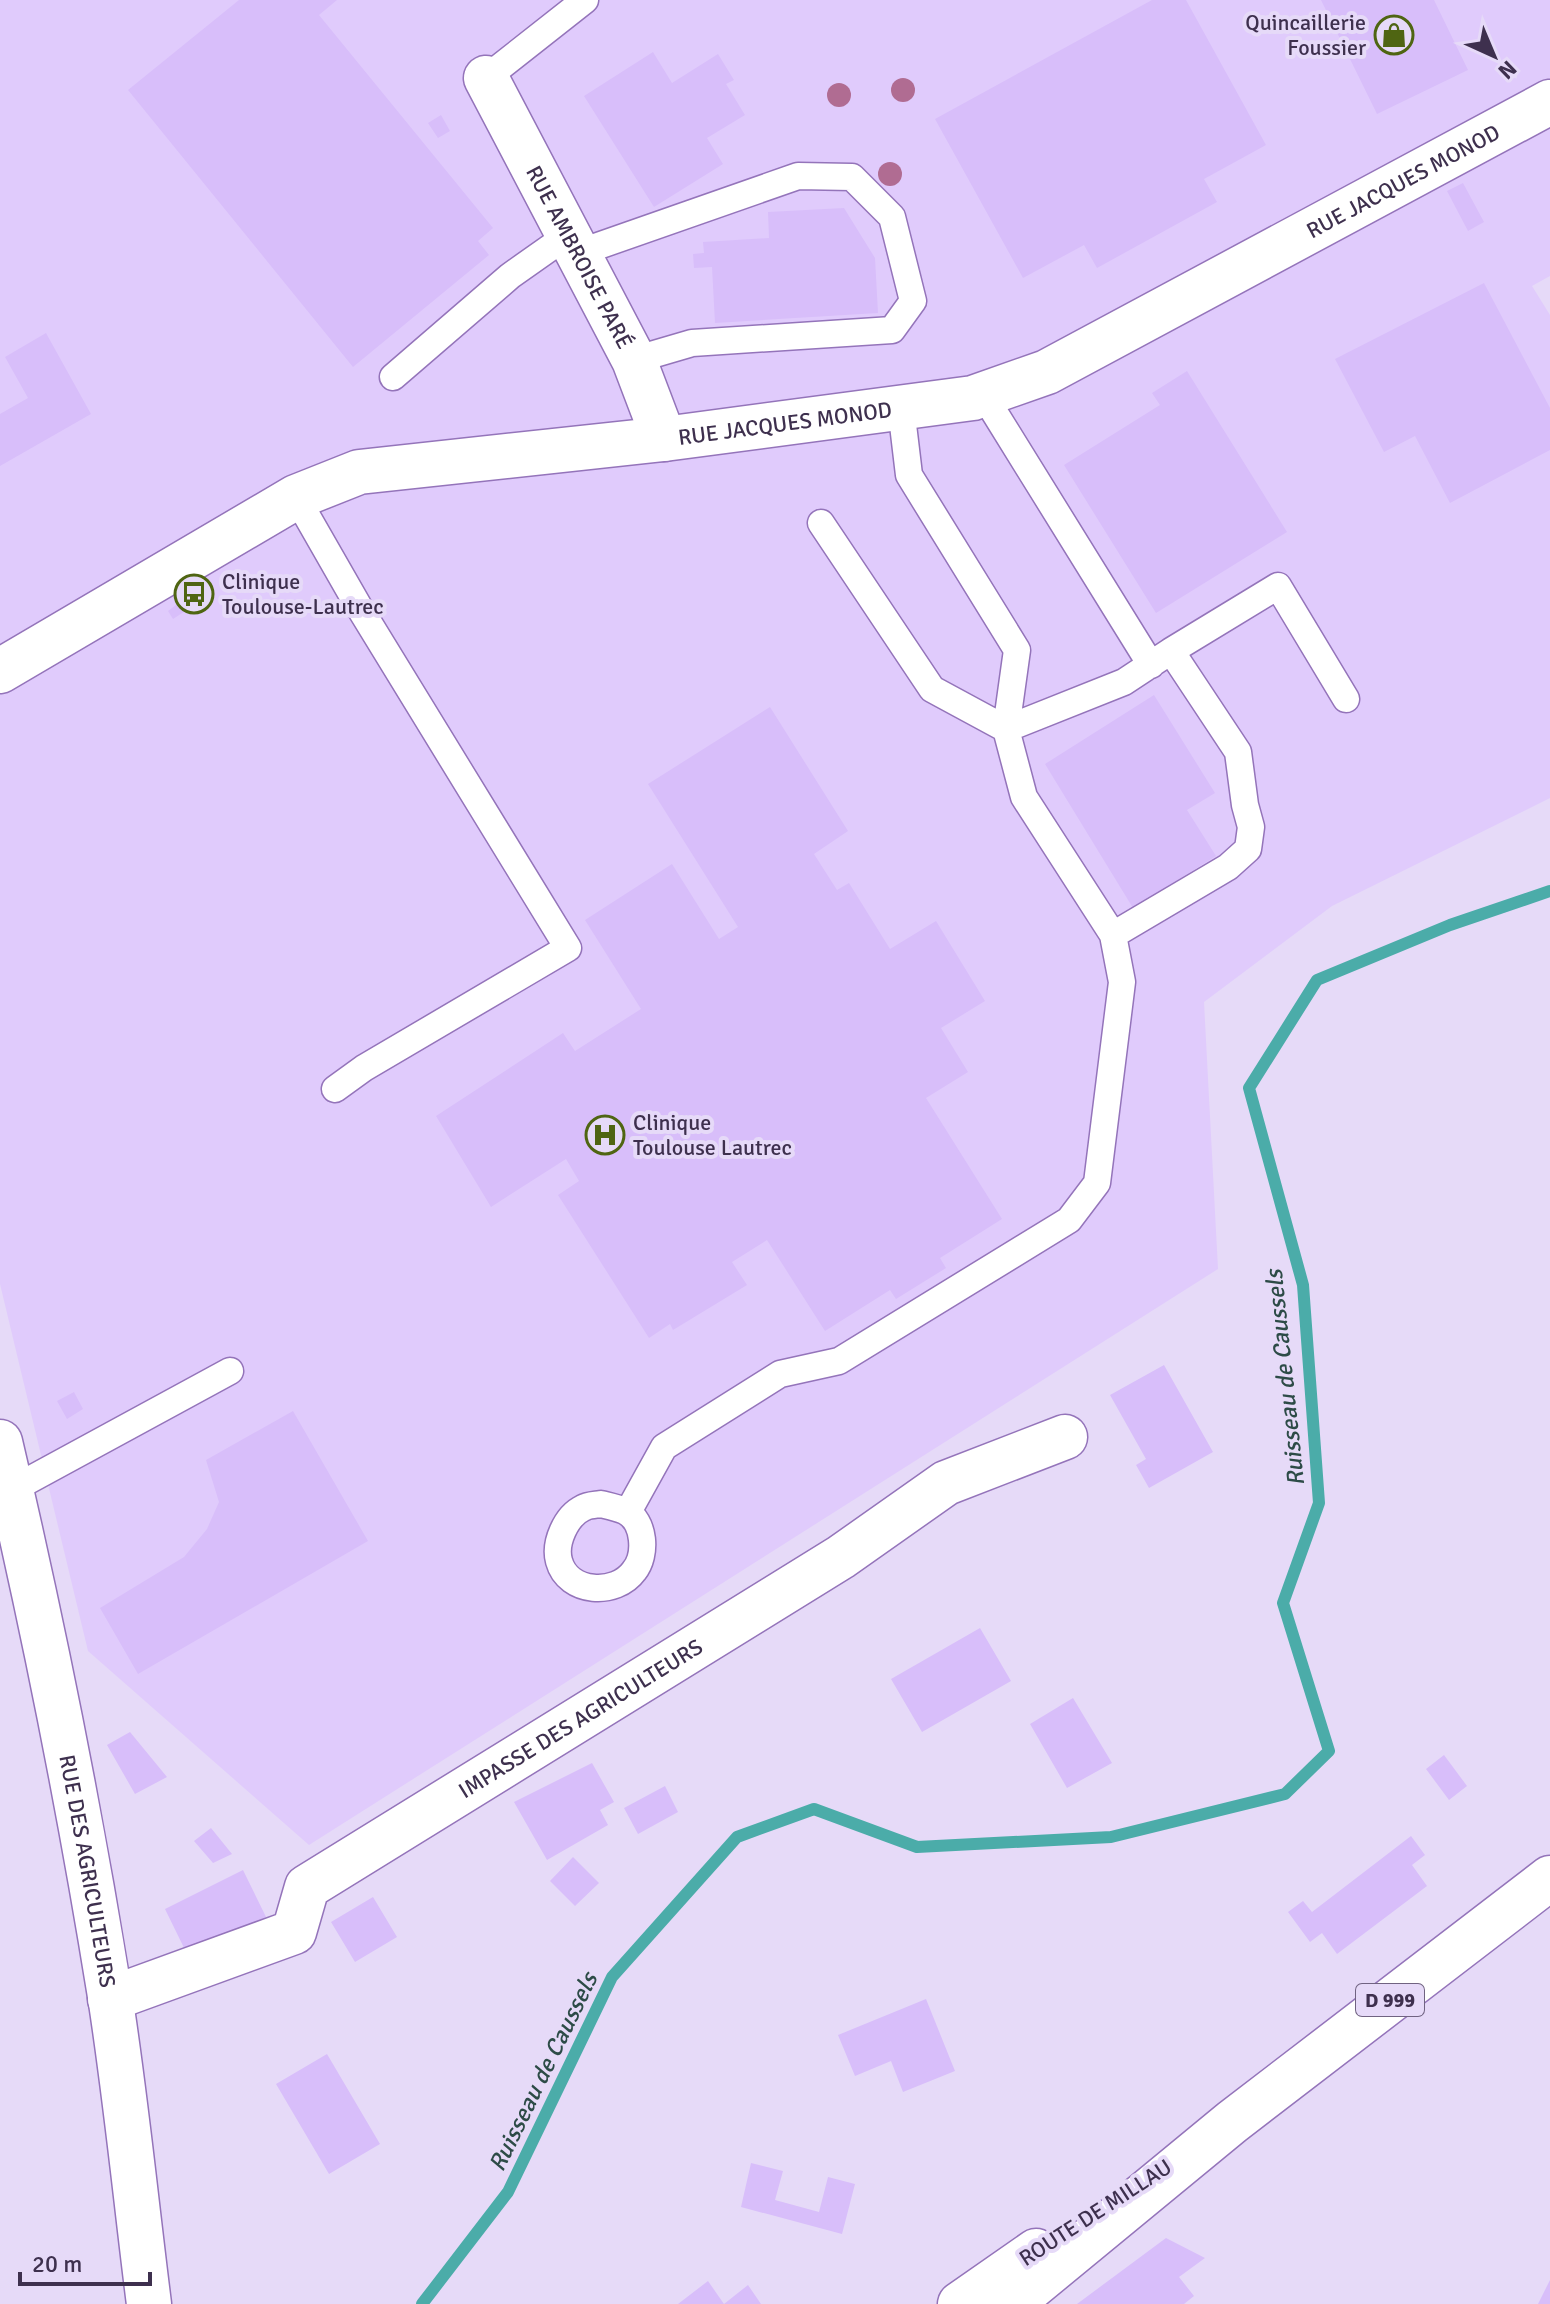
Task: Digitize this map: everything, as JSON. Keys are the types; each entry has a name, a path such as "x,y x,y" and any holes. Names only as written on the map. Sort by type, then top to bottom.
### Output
{"street":[{"name":"RUE AMBROISE PARÉ","path":"486,78 634,360 664,439"},
{"name":"RUE JACQUES MONOD","path":"0,671 296,497 359,472 664,439 973,398 1047,372 1550,102"},
{"name":"IMPASSE DES AGRICULTEURS","path":"110,1999 294,1932 307,1887 841,1557 946,1483 1065,1437"},
{"name":"RUE DES AGRICULTEURS","path":"0,1442 46,1645 110,1999 149,2304"},
{"name":"ROUTE DE MILLAU","path":"1011,2304 1232,2122 1550,1878"},
{"name":"ROUTE DE MILLAU","path":"960,2304 1232,2122"}],"lane":[{"path":"486,78 585,0"},
{"path":"393,377 510,276 573,244 798,176 852,177 892,217 913,301 892,330 692,343 634,360"},
{"path":"983,394 1161,658 1238,752 1251,827 1248,849 1228,867 1113,935"},
{"path":"628,1512 664,1447 780,1374 839,1361 1069,1220 1097,1183 1122,982 1113,935 1024,797 1006,729 1017,650 909,475 901,408"},
{"path":"296,497 359,607 568,948 364,1068 335,1089"},
{"path":"821,523 932,689 1006,729"},
{"path":"1006,729 1124,682 1278,586 1346,699"},
{"path":"11,1490 230,1371"}],"shaded area":[{"name":"Clinique Toulouse Lautrec","path":"0,0 1550,0 1550,276 1532,286 1550,315 1550,798 1332,906 1204,1002 1218,1269 309,1845 88,1651 0,1284"}],"building":[{"path":"239,0 337,0 319,15 493,228 478,241 489,255 353,367 128,90"},
{"path":"1152,0 1186,0 1266,145 1204,179 1217,202 1097,268 1084,245 1023,278 935,119"},
{"name":"Quincaillerie Foussier","path":"1321,0 1434,0 1468,70 1377,114"},
{"path":"653,52 672,83 718,54 734,80 726,84 745,115 707,138 723,164 654,207 584,96"},
{"path":"441,115 450,131 438,138 428,123"},
{"path":"1463,183 1484,222 1468,231 1447,191"},
{"path":"844,208 875,258 878,313 715,323 712,267 694,268 693,254 704,253 703,242 769,238 768,212"},
{"path":"1484,283 1550,408 1550,450 1450,503 1415,436 1384,452 1335,359"},
{"path":"46,333 91,414 0,466 0,414 28,398 5,357"},
{"path":"1187,371 1287,532 1156,613 1064,465 1160,405 1152,393"},
{"path":"184,599 190,608 173,619 168,611"},
{"path":"1154,695 1215,793 1187,810 1216,856 1133,908 1045,764"},
{"path":"770,707 848,831 814,854 837,890 849,883 890,949 936,921 985,1001 941,1028 968,1072 926,1098 1002,1219 940,1258 946,1268 896,1299 890,1290 825,1331 767,1240 732,1262 747,1285 673,1330 670,1324 649,1338 558,1195 579,1181 566,1159 491,1207 436,1116 563,1033 575,1051 641,1009 585,920 672,864 719,939 738,927 648,784"},
{"path":"1164,1365 1213,1452 1149,1488 1136,1465 1146,1459 1110,1395"},
{"path":"74,1392 83,1409 67,1419 57,1401"},
{"path":"293,1411 368,1541 138,1674 100,1608 184,1557 207,1529 219,1502 206,1460"},
{"path":"980,1628 1011,1681 922,1732 891,1679"},
{"path":"1073,1698 1112,1763 1067,1788 1030,1724"},
{"path":"130,1732 167,1777 135,1794 107,1745"},
{"path":"1444,1755 1467,1786 1449,1800 1426,1769"},
{"path":"592,1763 614,1802 600,1810 608,1825 547,1860 514,1802"},
{"path":"665,1786 678,1812 638,1834 624,1808"},
{"path":"211,1828 232,1854 213,1863 194,1841"},
{"path":"1411,1836 1425,1855 1412,1865 1427,1886 1337,1954 1322,1933 1310,1942 1288,1912 1303,1901 1312,1912"},
{"path":"573,1857 599,1883 575,1906 550,1881"},
{"path":"243,1870 266,1917 188,1956 165,1909"},
{"path":"373,1897 397,1937 355,1962 331,1922"},
{"path":"926,1999 955,2071 903,2092 891,2061 855,2076 838,2035"},
{"path":"327,2054 380,2144 329,2174 276,2084"},
{"path":"751,2163 783,2171 775,2200 819,2212 828,2177 855,2184 842,2234 741,2207"},
{"path":"1166,2238 1205,2258 1179,2277 1194,2296 1184,2304 1077,2304"},
{"path":"1550,2280 1550,2304 1538,2304"},
{"path":"708,2281 724,2304 678,2304"},
{"path":"748,2285 761,2304 724,2304"}],"waterway":[{"name":"Ruisseau de Caussels","path":"422,2304 508,2192 612,1977 737,1837 814,1809 917,1847 1111,1837 1285,1794 1329,1751 1283,1603 1319,1503 1303,1285 1249,1088 1317,980 1450,925 1550,891"}],"place":[{"name":"Quincaillerie Foussier","path":"1394,35"},
{"name":"Clinique Toulouse-Lautrec","path":"194,594"},
{"name":"Clinique Toulouse Lautrec","path":"605,1135"}]}
